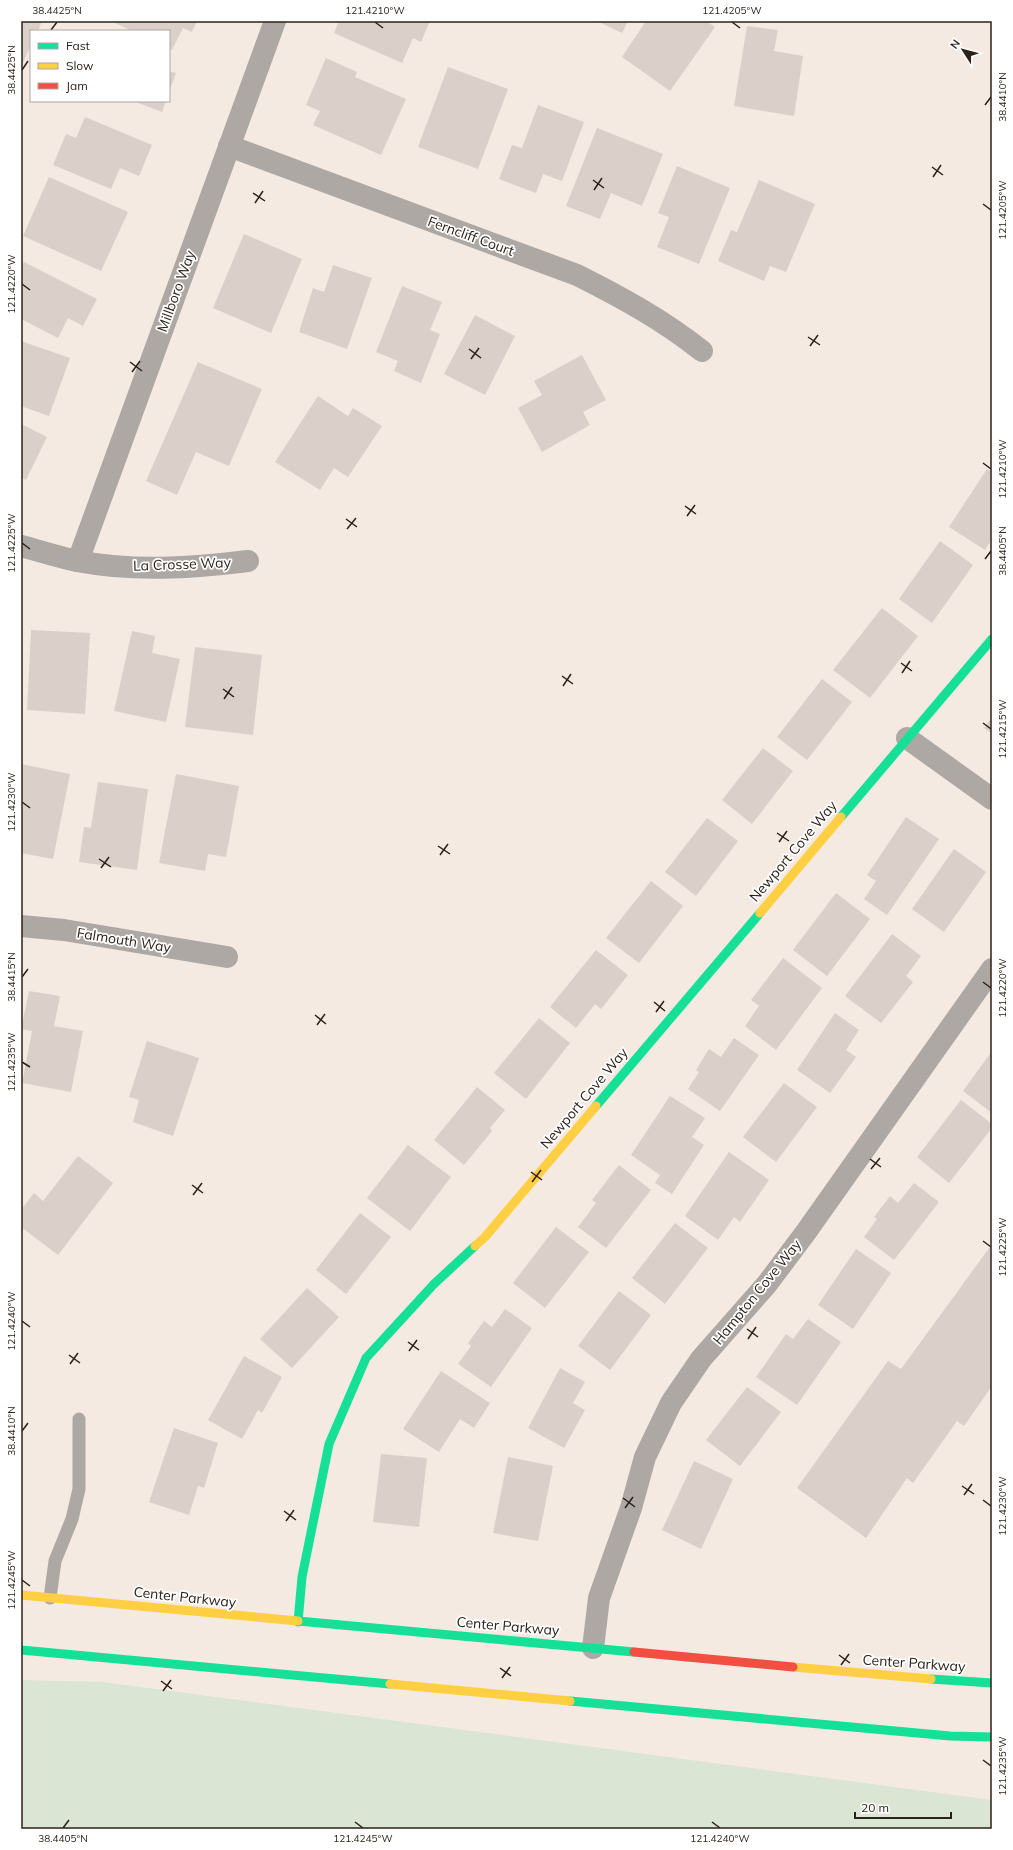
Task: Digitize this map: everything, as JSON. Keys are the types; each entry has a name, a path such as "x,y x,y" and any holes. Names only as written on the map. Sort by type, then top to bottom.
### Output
{"main road":[{"name":"Newport Cove Way","path":"298,1622 302,1577 329,1444 366,1358 434,1284 485,1237 992,639"},
{"name":"Center Parkway","path":"21,1595 298,1622 925,1679 992,1683"},
{"path":"21,1650 918,1733 992,1737"}],"street":[{"name":"Millboro Way","path":"78,561 275,21"},
{"name":"Ferncliff Court","path":"229,146 577,275 620,297 679,333 702,351"},
{"name":"La Crosse Way","path":"21,546 78,561 142,568 211,566 248,561"},
{"path":"907,738 992,799"},
{"name":"Falmouth Way","path":"21,926 64,930 227,957"},
{"name":"Hampton Cove Way","path":"593,1648 599,1598 631,1508 645,1457 671,1403 701,1359 767,1284 806,1232 992,969"}],"lane":[{"path":"50,1598 55,1561 72,1519 79,1489 79,1419"}],"green space":[{"path":"21,1680 103,1682 992,1800 992,1829 21,1829"}],"building":[{"path":"21,21 42,21 38,30 30,30 30,47 21,67"},
{"path":"111,21 197,21 192,32 183,28 172,50 170,49 170,30 130,30"},
{"path":"339,21 430,21 421,42 413,38 402,63 334,33"},
{"path":"597,21 628,21 622,33"},
{"path":"646,21 706,21 715,27 670,91 622,57"},
{"path":"747,26 778,30 774,51 803,56 794,116 734,106"},
{"path":"326,58 357,72 355,77 406,99 381,155 313,125 320,111 306,105"},
{"path":"448,67 508,89 478,169 418,147"},
{"path":"170,71 176,73 170,89"},
{"path":"136,102 166,102 162,112"},
{"path":"538,105 584,122 562,181 543,174 536,193 499,179 512,145 522,148"},
{"path":"85,117 152,145 139,176 120,168 111,189 53,165 66,134 76,138"},
{"path":"597,128 663,154 642,206 611,193 600,219 566,206"},
{"path":"677,166 730,188 699,264 657,247 669,217 658,213"},
{"path":"49,177 128,212 101,271 23,236"},
{"path":"759,180 815,204 786,272 770,266 764,281 718,261 731,230 737,232"},
{"path":"244,234 302,259 271,333 213,308"},
{"path":"24,262 97,299 83,326 68,318 58,338 21,319 21,268"},
{"path":"333,265 372,278 347,349 299,332 313,288 324,292"},
{"path":"402,286 442,302 430,330 440,334 421,383 394,371 398,361 376,352"},
{"path":"475,315 515,336 485,395 444,374"},
{"path":"21,341 70,358 49,416 21,406"},
{"path":"582,355 606,400 583,412 590,425 542,452 518,408 542,395 534,381"},
{"path":"198,362 262,389 229,466 196,452 177,495 146,481"},
{"path":"318,396 348,416 353,408 382,426 348,477 334,468 320,490 275,462"},
{"path":"21,424 47,437 26,480 21,477"},
{"path":"987,469 992,472 992,539 985,550 949,527"},
{"path":"940,541 973,565 932,623 899,599"},
{"path":"882,608 918,636 870,698 833,670"},
{"path":"31,630 90,633 85,714 27,710"},
{"path":"132,631 155,636 152,653 180,659 166,722 114,711"},
{"path":"195,647 262,655 253,735 185,727"},
{"path":"822,679 852,702 807,760 777,737"},
{"path":"992,717 992,734 984,728"},
{"path":"763,748 793,771 752,824 722,800"},
{"path":"21,764 70,774 53,859 21,853"},
{"path":"176,774 239,786 226,857 208,854 205,871 159,863"},
{"path":"98,782 148,789 137,870 79,862 84,827 91,828"},
{"path":"906,817 939,839 887,915 864,899 876,881 867,875"},
{"path":"707,818 738,841 696,896 665,872"},
{"path":"954,849 986,872 944,932 912,909"},
{"path":"651,881 683,906 639,963 606,938"},
{"path":"836,893 870,919 827,976 793,950"},
{"path":"892,934 921,956 906,976 913,982 881,1023 845,996"},
{"path":"596,950 628,975 601,1009 595,1004 576,1028 550,1007"},
{"path":"783,958 822,988 776,1050 745,1026 759,1006 751,1000"},
{"path":"29,991 60,996 54,1026 83,1031 71,1092 22,1083 32,1031 21,1029"},
{"path":"835,1013 859,1030 846,1050 856,1057 830,1093 797,1070"},
{"path":"539,1018 570,1043 526,1099 494,1073"},
{"path":"734,1038 759,1055 720,1111 688,1089 699,1072 696,1070 709,1049 721,1057"},
{"path":"147,1041 199,1058 173,1136 133,1122 139,1100 129,1097"},
{"path":"992,1051 992,1113 963,1091"},
{"path":"784,1083 817,1107 776,1162 743,1137"},
{"path":"477,1087 505,1110 490,1128 492,1131 464,1165 434,1140"},
{"path":"670,1096 705,1118 692,1137 704,1145 672,1194 655,1183 660,1175 631,1155"},
{"path":"961,1100 992,1124 992,1128 949,1183 917,1157"},
{"path":"408,1145 451,1177 410,1231 367,1198"},
{"path":"729,1152 769,1180 740,1222 734,1217 718,1240 685,1216"},
{"path":"78,1156 113,1183 58,1255 21,1227 21,1210 34,1193 43,1201"},
{"path":"619,1165 651,1190 606,1248 578,1227 596,1203 592,1200"},
{"path":"914,1183 939,1202 894,1260 864,1237 877,1219 874,1217 890,1196 898,1203"},
{"path":"360,1213 391,1237 346,1294 316,1270"},
{"path":"675,1223 708,1248 665,1304 632,1278"},
{"path":"556,1227 589,1252 545,1308 513,1283"},
{"path":"990,1247 992,1248 992,1386 964,1426 957,1421 913,1483 907,1478 866,1538 797,1488 888,1361 901,1369"},
{"path":"856,1249 891,1273 853,1329 818,1305"},
{"path":"307,1288 339,1317 292,1368 260,1339"},
{"path":"619,1291 651,1315 610,1370 578,1346"},
{"path":"505,1309 532,1328 491,1387 458,1364 471,1346 468,1343 484,1321 492,1327"},
{"path":"808,1319 841,1342 797,1405 756,1377 786,1334 793,1339"},
{"path":"244,1356 282,1377 262,1413 258,1410 242,1439 208,1420"},
{"path":"560,1368 585,1382 573,1403 585,1410 564,1448 528,1428"},
{"path":"441,1371 490,1403 474,1428 460,1419 439,1452 403,1429"},
{"path":"747,1387 781,1412 740,1466 706,1440"},
{"path":"174,1428 218,1443 204,1488 198,1486 189,1515 149,1502"},
{"path":"381,1454 427,1458 419,1527 373,1522"},
{"path":"508,1457 553,1466 538,1541 493,1533"},
{"path":"694,1461 733,1479 701,1549 662,1530"}],"traffic: fast":[{"path":"841,817 992,639"},
{"path":"596,1106 760,913"},
{"path":"298,1622 302,1577 329,1444 366,1358 434,1284 475,1246"},
{"path":"298,1621 634,1652"},
{"path":"21,1650 390,1684"},
{"path":"931,1679 992,1683"},
{"path":"570,1701 950,1736 992,1737"}],"traffic: slow":[{"path":"760,913 841,817"},
{"path":"475,1246 485,1237 596,1106"},
{"path":"21,1595 298,1621"},
{"path":"793,1667 931,1679"},
{"path":"390,1684 570,1701"}],"traffic: jam":[{"path":"634,1652 793,1667"}]}
